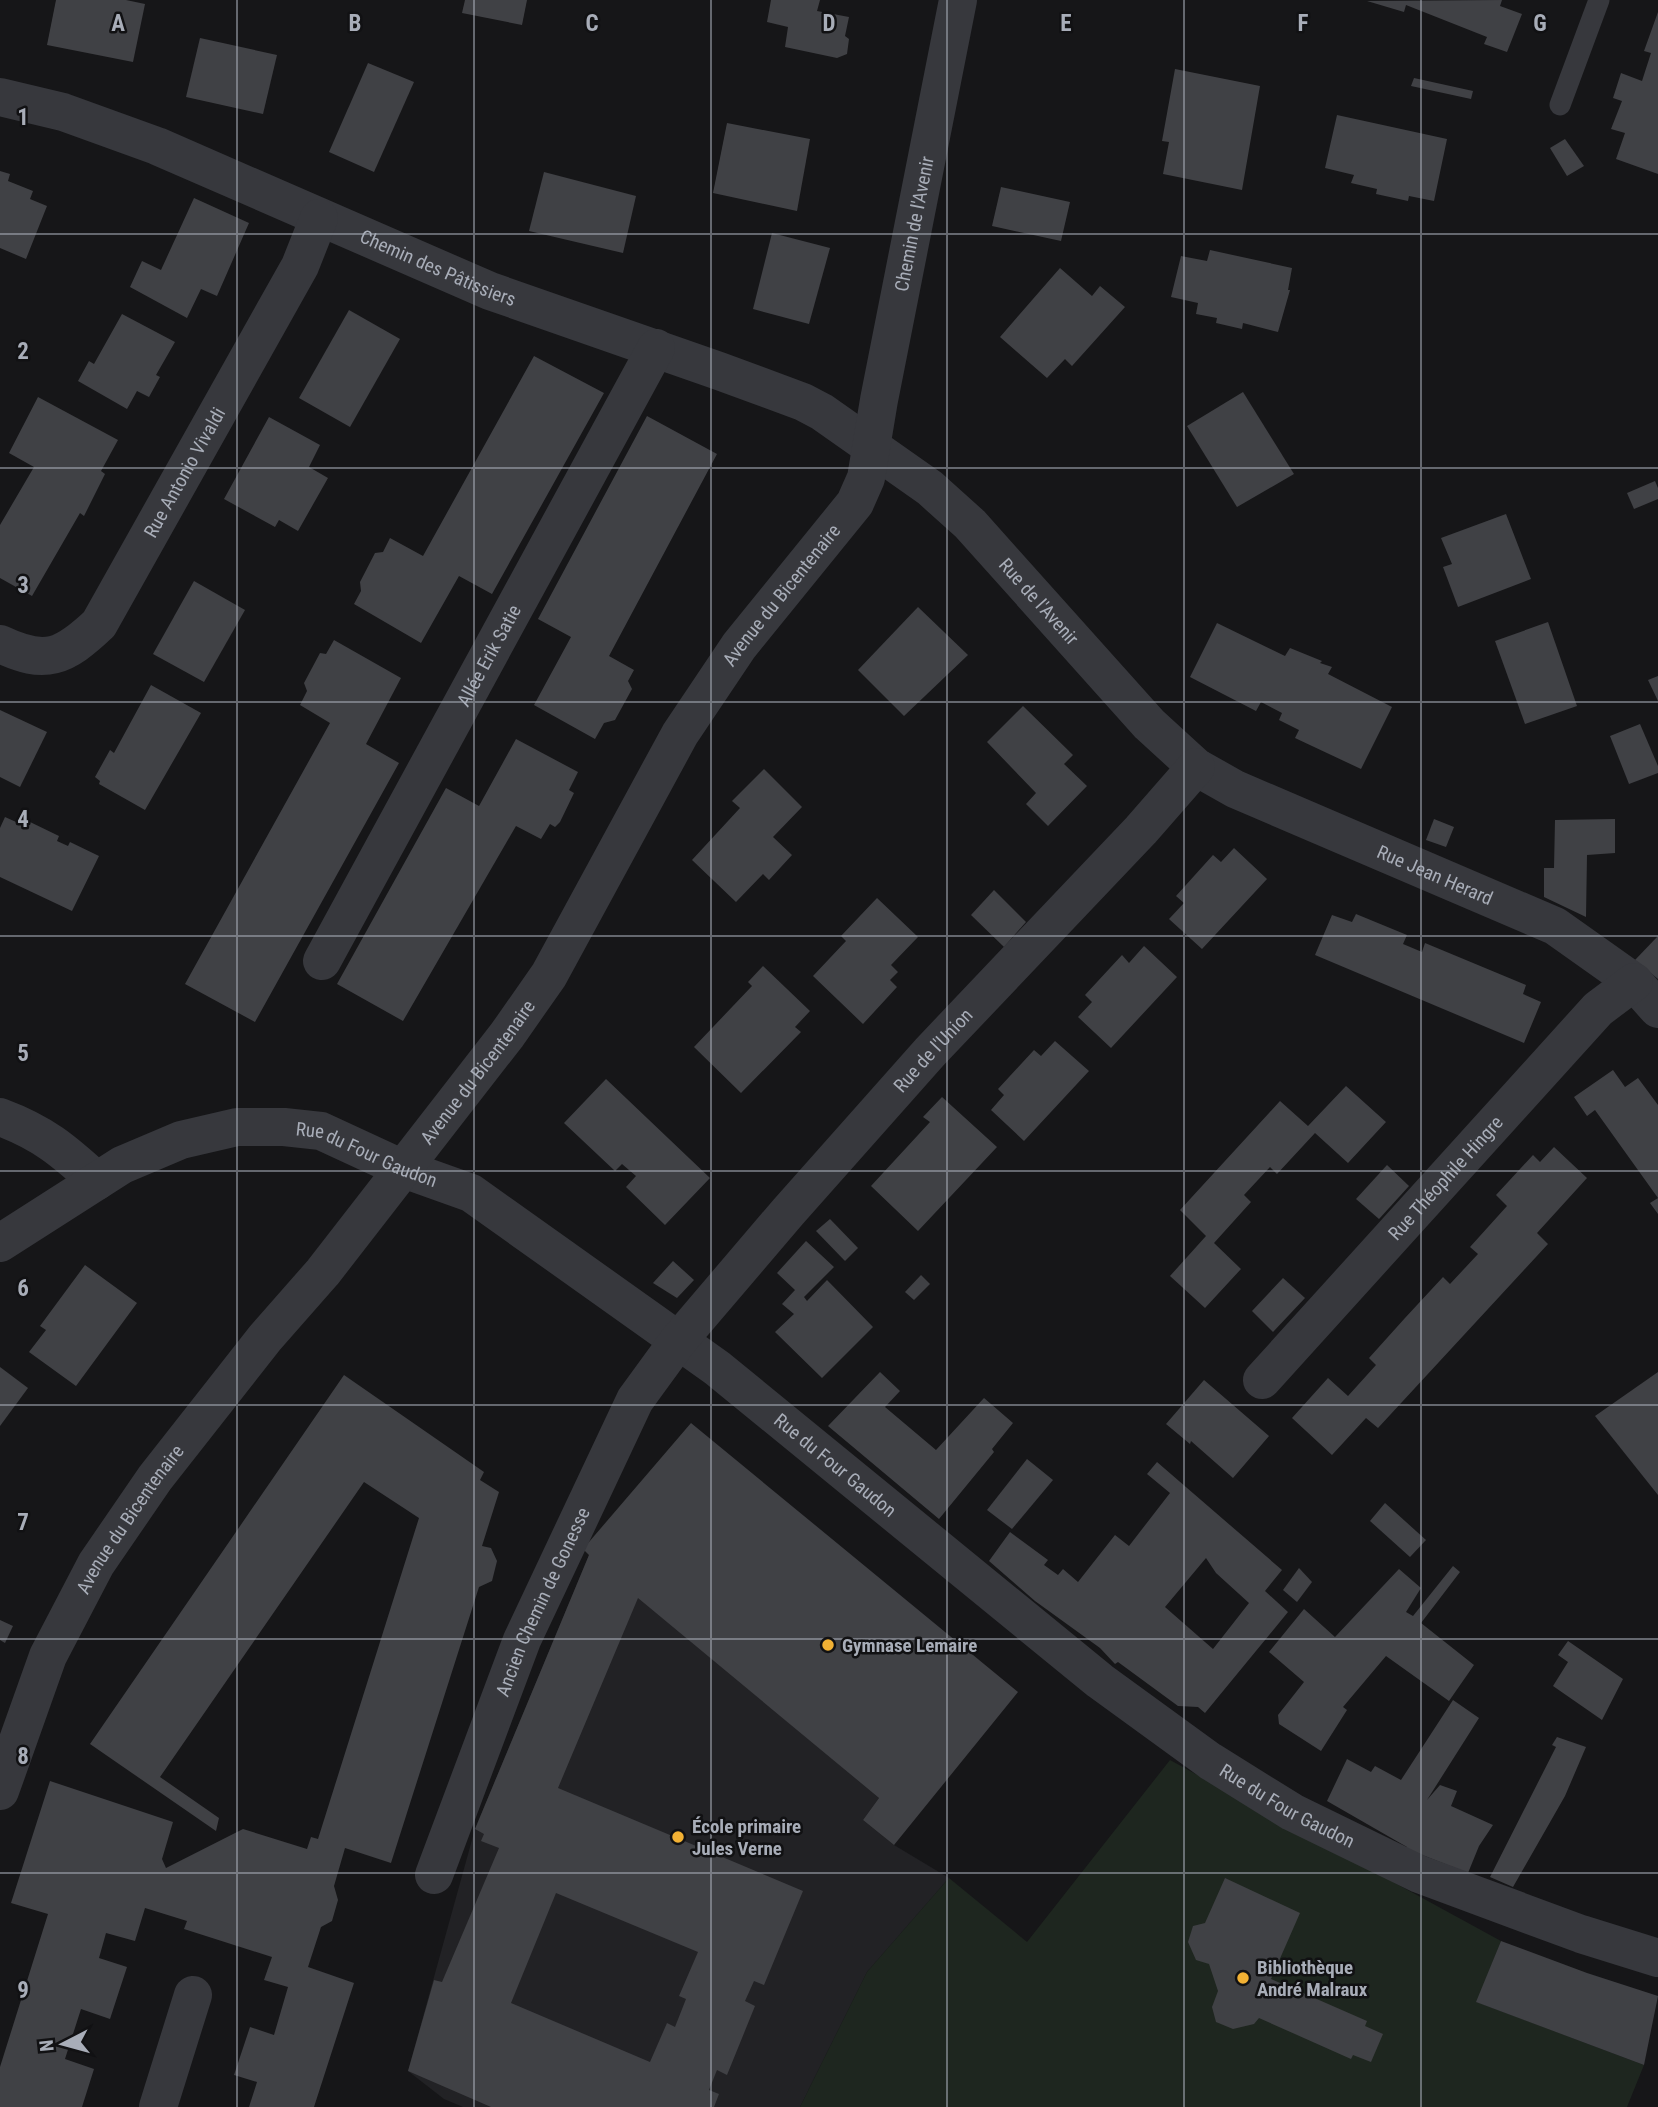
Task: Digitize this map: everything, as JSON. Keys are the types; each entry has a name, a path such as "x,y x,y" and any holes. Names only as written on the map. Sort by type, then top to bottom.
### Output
{"street":[{"name":"Chemin de l'Avenir","path":"872,446 881,386 958,0"},
{"name":"Chemin des Pâtissiers","path":"0,97 63,112 157,146 490,291 803,402 872,446"},
{"name":"Rue Antonio Vivaldi","path":"0,644 35,657 57,655 76,645 99,624 300,266 319,218"},
{"name":"Allée Erik Satie","path":"322,961 656,348"},
{"name":"Rue de l'Avenir","path":"872,446 930,488 970,524 1149,724 1196,767"},
{"name":"Avenue du Bicentenaire","path":"0,1791 48,1656 96,1564 155,1478 265,1338 323,1272 401,1168 507,1035 549,975 680,734 739,646 855,503 866,478 872,446"},
{"name":"Rue Jean Herard","path":"1196,767 1235,789 1555,926 1646,996"},
{"name":"Rue de l'Union","path":"677,1341 930,1052 1141,830 1196,767"},
{"name":"Rue Théophile Hingre","path":"1262,1380 1598,1009 1646,996"},
{"path":"0,1117 58,1145 97,1181"},
{"name":"Rue du Four Gaudon","path":"0,1244 122,1165 181,1140 237,1127 284,1127 321,1131 401,1168 471,1193 717,1368 1100,1681 1210,1761 1292,1812 1419,1874 1581,1934 1658,1958"},
{"name":"Ancien Chemin de Gonesse","path":"434,1875 522,1640 635,1400 677,1341"},
{"path":"159,2107 193,1994"}],"lane":[{"path":"1560,105 1599,0"}],"shaded area":[{"name":"École primaire Jules Verne","path":"589,1555 879,1798 863,1820 894,1845 949,1878 867,1972 800,2107 463,2107 444,2099 408,2071 475,1829"},
{"path":"1170,1760 1501,1941 1477,2002 1644,2065 1627,2107 800,2107 867,1972 949,1878 1027,1942"}],"building":[{"path":"56,0 126,0 145,4 133,62 47,45"},
{"path":"465,0 527,0 522,25 462,13"},
{"path":"771,0 820,0 817,11 849,17 845,36 849,39 847,54 837,58 785,47 788,27 767,22"},
{"path":"1502,0 1500,6 1522,14 1507,52 1484,44 1487,37 1406,5 1404,12 1367,1"},
{"path":"1658,12 1658,174 1616,159 1625,133 1611,129 1622,101 1613,98 1621,73 1642,81 1651,53 1644,51"},
{"path":"200,38 277,55 263,114 186,97"},
{"path":"368,63 414,82 374,172 329,152"},
{"path":"1175,69 1260,86 1242,190 1163,174 1169,142 1162,141"},
{"path":"1414,78 1473,91 1471,99 1411,86"},
{"path":"1337,115 1447,139 1434,201 1409,196 1408,201 1376,194 1377,189 1351,183 1354,175 1325,168"},
{"path":"727,123 810,139 797,211 713,193"},
{"path":"1565,139 1584,166 1567,176 1550,148"},
{"path":"0,171 10,174 8,181 33,191 30,199 47,206 26,259 0,248"},
{"path":"544,172 636,196 623,253 529,231"},
{"path":"1001,187 1070,202 1061,241 992,226"},
{"path":"194,198 249,223 217,296 201,289 187,318 130,287 142,261 161,270"},
{"path":"772,233 830,248 809,324 753,309"},
{"path":"1210,250 1292,268 1290,290 1278,332 1243,323 1242,329 1216,323 1217,318 1196,314 1198,303 1171,297 1181,256 1207,261"},
{"path":"1060,268 1092,296 1100,286 1125,307 1072,366 1065,359 1047,378 1000,337"},
{"path":"349,310 400,339 350,427 299,398"},
{"path":"122,314 175,342 156,375 160,377 149,397 137,391 127,409 78,381 89,361 94,364"},
{"path":"534,356 604,393 492,594 459,576 421,643 354,604 361,591 360,582 375,553 383,552 390,538 423,556"},
{"path":"1243,392 1294,474 1237,507 1187,426"},
{"path":"38,397 118,440 101,471 105,474 84,516 80,513 32,596 0,578 0,525 34,467 9,453"},
{"path":"647,416 717,454 609,656 634,670 628,681 632,689 615,720 604,723 595,739 534,705 571,637 538,619"},
{"path":"269,417 320,445 309,467 328,478 298,531 279,520 275,527 224,499"},
{"path":"1655,481 1658,499 1634,509 1627,493"},
{"path":"1506,514 1531,579 1458,607 1443,567 1452,564 1441,538"},
{"path":"194,581 245,610 204,682 153,654"},
{"path":"918,607 968,655 904,716 858,670"},
{"path":"1548,622 1577,706 1525,724 1495,641"},
{"path":"1217,623 1285,656 1290,648 1322,661 1320,663 1332,667 1328,674 1392,707 1361,769 1295,738 1299,730 1279,720 1282,713 1261,702 1256,711 1190,677"},
{"path":"334,640 401,678 366,744 399,763 255,1022 185,984 330,723 300,705 307,691 304,683 320,653 326,654"},
{"path":"1658,676 1658,701 1648,680"},
{"path":"151,685 201,713 145,810 99,784 100,781 95,777 110,750 114,753"},
{"path":"1023,706 1073,755 1064,764 1087,786 1048,826 1026,804 1036,793 987,742"},
{"path":"0,710 47,732 20,787 0,777"},
{"path":"1640,724 1658,766 1658,773 1629,784 1610,736"},
{"path":"516,739 578,772 569,790 574,793 560,822 555,827 550,824 541,839 516,826 403,1021 337,984 446,788 479,806"},
{"path":"764,769 802,807 773,837 792,855 769,880 763,874 736,902 692,860 740,808 732,801"},
{"path":"5,817 25,826 28,821 59,836 57,841 68,846 70,842 99,856 72,911 0,877 0,828"},
{"path":"1434,819 1454,827 1446,847 1426,840"},
{"path":"1615,819 1615,853 1587,855 1586,917 1544,897 1544,868 1554,868 1555,820"},
{"path":"1234,848 1267,879 1202,949 1169,919 1184,903 1176,896 1213,855 1221,862"},
{"path":"994,890 1026,922 1004,947 971,915"},
{"path":"877,898 918,937 891,965 898,972 890,980 897,987 863,1024 813,976 846,941 841,936"},
{"path":"1356,914 1407,935 1403,944 1422,952 1425,943 1526,985 1523,994 1541,1002 1524,1043 1315,955 1332,915 1352,922"},
{"path":"1658,936 1658,979 1635,960"},
{"path":"1144,946 1177,977 1111,1048 1078,1017 1092,1002 1085,995 1122,955 1129,963"},
{"path":"763,966 810,1011 795,1027 801,1032 741,1093 694,1047 752,986 748,982"},
{"path":"1055,1041 1089,1071 1024,1141 991,1110 1004,1095 998,1089 1034,1050 1041,1056"},
{"path":"1613,1070 1625,1087 1638,1078 1658,1105 1658,1198 1595,1110 1587,1116 1574,1097"},
{"path":"606,1079 710,1178 665,1225 626,1187 636,1176 622,1164 615,1171 564,1123"},
{"path":"1346,1086 1386,1122 1348,1163 1315,1133 1277,1174 1270,1167 1244,1195 1251,1202 1214,1243 1241,1269 1205,1308 1170,1276 1206,1236 1180,1210 1280,1101 1308,1126"},
{"path":"942,1097 997,1147 918,1231 871,1186 930,1122 923,1117"},
{"path":"1554,1147 1587,1178 1537,1233 1548,1244 1378,1428 1366,1418 1332,1455 1292,1418 1328,1378 1348,1396 1376,1365 1369,1358 1405,1318 1443,1277 1450,1284 1478,1254 1470,1247 1507,1206 1496,1195 1533,1155 1540,1162"},
{"path":"1387,1165 1409,1186 1379,1219 1356,1199"},
{"path":"1658,1198 1658,1214 1650,1203"},
{"path":"830,1219 858,1248 845,1261 816,1231"},
{"path":"806,1241 834,1267 804,1297 807,1301 827,1280 873,1327 822,1378 775,1332 794,1314 782,1304 795,1290 777,1273"},
{"path":"673,1261 694,1280 677,1298 653,1283"},
{"path":"85,1265 137,1303 76,1386 29,1352 46,1330 40,1326"},
{"path":"921,1275 930,1284 914,1300 905,1292"},
{"path":"1283,1278 1305,1298 1273,1332 1252,1311"},
{"path":"0,1367 28,1388 0,1426"},
{"path":"880,1372 900,1391 885,1407 936,1450 984,1398 1013,1423 992,1449 994,1452 939,1519 828,1426"},
{"path":"1658,1372 1658,1495 1595,1416"},
{"path":"344,1375 484,1472 480,1480 499,1492 482,1546 491,1548 497,1561 492,1581 479,1587 391,1863 345,1848 334,1886 338,1900 332,1921 321,1927 308,1967 354,1983 314,2107 249,2107 257,2082 234,2075 250,2027 274,2035 288,1987 264,1980 272,1957 184,1929 187,1921 145,1908 135,1941 106,1933 99,1958 127,1967 110,2019 81,2009 65,2059 94,2069 82,2107 0,2107 0,2067 48,1914 11,1903 50,1781 173,1822 162,1859 166,1868 243,1829 307,1849 311,1837 318,1839 419,1518 364,1482 160,1777 219,1818 216,1831 90,1744"},
{"path":"1204,1380 1269,1436 1233,1478 1191,1441 1190,1444 1166,1424"},
{"path":"691,1423 1018,1692 894,1845 863,1820 879,1798 638,1598 558,1788 803,1891 764,1985 754,1981 745,2001 755,2006 727,2075 717,2070 709,2090 719,2094 714,2107 491,2107 408,2071 434,1980 442,1982 499,1848 481,1841 484,1834 475,1829 589,1555 583,1549","holes":["556,1893 698,1952 679,1996 686,1999 675,2027 667,2023 650,2062 511,2003"]},
{"path":"1027,1459 1053,1480 1012,1529 987,1510"},
{"path":"1157,1462 1282,1570 1265,1591 1288,1612 1205,1713 1198,1707 1178,1706 1118,1662 1115,1664 1100,1648 1035,1601 989,1561 1010,1532 1048,1560 1044,1565 1058,1575 1063,1569 1078,1582 1115,1535 1129,1546 1170,1493 1147,1474","holes":["1206,1558 1216,1573 1249,1603 1213,1649 1165,1607"]},
{"path":"1385,1503 1426,1540 1410,1557 1370,1521"},
{"path":"1453,1566 1460,1572 1421,1623 1474,1665 1449,1701 1386,1656 1343,1707 1347,1710 1321,1751 1279,1724 1278,1715 1304,1682 1269,1652 1304,1609 1335,1637 1399,1569 1421,1588 1406,1612 1413,1616"},
{"path":"1299,1568 1312,1582 1297,1602 1283,1590"},
{"path":"0,1620 13,1626 5,1643 0,1640"},
{"path":"1568,1641 1623,1679 1602,1720 1553,1686 1568,1662 1558,1655"},
{"path":"1453,1700 1479,1718 1427,1800 1440,1785 1457,1791 1451,1806 1493,1825 1479,1846 1468,1873 1407,1849 1327,1801 1347,1759 1371,1772 1375,1766 1401,1780"},
{"path":"1557,1737 1586,1747 1565,1796 1513,1887 1490,1877 1556,1747 1552,1745"},
{"path":"1225,1878 1300,1913 1271,1979 1367,2021 1365,2026 1383,2034 1371,2062 1353,2055 1351,2059 1259,2018 1254,2024 1233,2029 1216,2022 1212,2007 1218,1991 1209,1964 1196,1960 1188,1942 1193,1926 1205,1923"},
{"path":"1501,1941 1658,1996 1644,2065 1476,2002"}],"place":[{"name":"Gymnase Lemaire","path":"828,1645"},
{"name":"École primaire Jules Verne","path":"678,1837"},
{"name":"Bibliothèque André Malraux","path":"1243,1978"}]}
